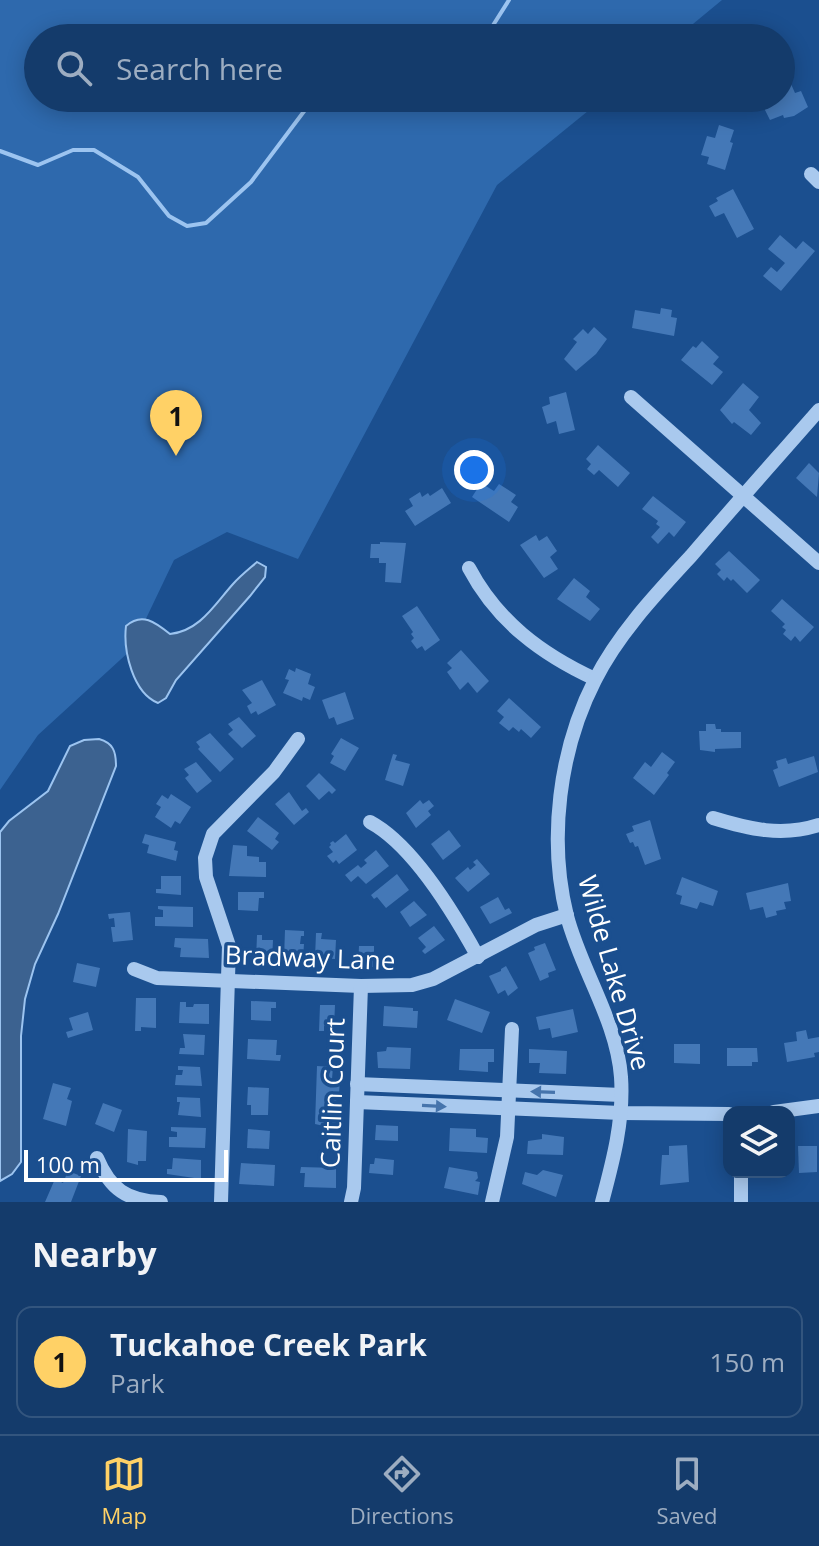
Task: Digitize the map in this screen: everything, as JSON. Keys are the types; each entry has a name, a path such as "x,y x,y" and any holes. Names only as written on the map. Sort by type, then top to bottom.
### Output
{"street":[{"path":"631,397 819,563"},
{"name":"Wilde Lake Drive","path":"602,1202 616,1148 621,1113 621,1075 609,1029 567,915 559,852 560,799 574,732 595,679 626,631 819,410"},
{"path":"469,568 480,589 513,627 561,663 595,679"},
{"path":"221,1202 230,980 228,939 206,877 205,858 208,845 221,824 274,772 298,739"},
{"path":"713,818 773,832 789,832 819,825"},
{"path":"370,822 396,841 443,898 478,957"},
{"name":"Bradway Lane","path":"134,969 157,978 412,985 433,979 536,925 567,915"},
{"name":"Caitlin Court","path":"351,1202 361,986"},
{"path":"492,1202 507,1137 512,1029"},
{"path":"357,1084 621,1095"},
{"path":"357,1102 723,1114"},
{"path":"795,1109 819,1106"},
{"path":"97,1158 105,1177 129,1196 161,1202"},
{"path":"741,1178 741,1202"}],"shaded area":[{"path":"0,0 722,0 693,24 24,24 24,112 587,112 497,185 298,559 227,532 174,560 131,650 38,735 0,790"},
{"path":"257,562 266,567 265,577 250,596 176,680 166,698 158,703 149,698 136,681 128,659 126,626 143,619 170,634 190,628"},
{"path":"99,739 113,748 116,766 35,964 25,999 21,1036 21,1162 12,1174 0,1181 0,832 9,821 48,791 70,746 84,740"}],"building":[{"path":"801,91 808,107 794,116 784,118 783,115 770,120 766,112 795,112 795,93"},
{"path":"719,125 734,130 725,170 707,164 709,157 701,155 707,136 715,138"},
{"path":"733,189 754,229 737,238 724,213 715,217 709,206 718,201 716,198"},
{"path":"780,235 796,249 803,241 815,251 781,291 763,276 771,267 777,272 785,263 768,249"},
{"path":"661,308 672,310 671,317 677,318 674,336 632,328 635,310 660,314"},
{"path":"594,327 607,339 596,354 576,371 564,359 577,342 573,339 583,329 588,334"},
{"path":"702,341 719,357 713,364 723,372 712,385 681,360"},
{"path":"743,383 759,397 749,410 761,423 751,435 734,422 732,424 720,410"},
{"path":"566,392 575,430 559,434 556,421 547,424 542,407 550,404 549,397"},
{"path":"598,445 630,473 618,487 599,470 594,475 587,469 591,464 586,459"},
{"path":"809,463 819,473 817,497 796,478"},
{"path":"481,483 494,491 499,484 516,495 511,502 518,507 509,522 472,497"},
{"path":"442,488 451,503 415,526 405,511 413,506 409,499 420,492 422,497 428,493 430,496"},
{"path":"653,496 686,522 674,537 669,532 658,544 651,537 660,527 656,524 658,521 642,509"},
{"path":"536,535 539,541 547,536 557,551 550,557 558,569 544,578 520,545"},
{"path":"406,543 401,583 385,582 386,563 379,563 379,558 370,558 371,544"},
{"path":"729,551 760,580 747,593 733,579 731,581 727,577 724,581 717,574 721,570 715,564"},
{"path":"574,578 590,591 586,597 600,609 590,621 557,599"},
{"path":"782,599 814,627 800,642 795,636 791,641 783,634 785,624 771,611"},
{"path":"417,606 440,640 425,651 422,646 417,649 411,641 413,632 402,616"},
{"path":"461,650 489,681 477,693 468,682 460,690 447,672 452,668 447,663"},
{"path":"296,668 311,674 308,684 315,687 310,700 303,697 302,701 283,693 289,680 285,679 289,669 295,672"},
{"path":"262,680 276,705 258,715 256,711 251,714 247,706 252,703 242,690"},
{"path":"345,692 354,719 337,725 334,717 329,719 322,700"},
{"path":"509,698 541,727 531,738 521,729 519,732 513,727 509,731 499,723 504,717 497,711"},
{"path":"239,717 256,736 242,748 228,734 233,730 228,724"},
{"path":"706,724 715,724 721,732 741,732 741,748 715,749 715,752 700,750 699,731 706,731"},
{"path":"210,733 234,759 220,772 198,749 200,747 196,742"},
{"path":"341,738 359,748 345,771 330,763 334,756 331,754"},
{"path":"662,752 675,762 654,795 633,778 645,762 651,767"},
{"path":"393,754 397,755 395,760 410,764 403,786 385,780"},
{"path":"814,756 818,772 779,787 773,770 778,768 776,761 786,758 788,764"},
{"path":"196,762 212,781 197,793 185,778 189,775 184,769"},
{"path":"319,773 336,790 332,794 329,791 319,800 306,786"},
{"path":"289,792 302,811 306,808 309,812 294,825 275,804"},
{"path":"171,794 191,807 180,824 175,821 171,828 155,817 161,807 156,804 162,795 168,799"},
{"path":"420,800 423,804 429,800 434,806 428,811 431,815 416,828 406,813"},
{"path":"258,817 279,833 275,839 279,842 272,850 247,831"},
{"path":"650,820 661,859 645,865 638,846 630,843 626,834 634,831 632,826"},
{"path":"449,830 461,846 443,860 431,844"},
{"path":"145,834 176,842 176,861 147,853 149,845 142,843"},
{"path":"346,834 357,850 339,864 336,860 333,863 327,856 333,852 330,843 335,843"},
{"path":"233,845 247,846 247,856 259,857 259,862 266,862 266,877 229,876"},
{"path":"376,850 389,866 366,884 358,876 351,882 345,875 358,865 361,868 367,863 364,860"},
{"path":"477,859 490,874 468,892 455,878 468,867 470,870 476,865 473,862"},
{"path":"397,874 409,890 386,908 377,897 374,899 371,895"},
{"path":"161,876 181,876 181,895 156,893 156,889 161,889"},
{"path":"682,877 718,891 713,906 700,902 697,909 680,904 682,896 676,894"},
{"path":"788,883 791,901 784,902 786,909 766,918 763,907 750,910 746,893"},
{"path":"238,892 264,892 264,898 259,898 258,911 238,910"},
{"path":"498,897 505,910 509,908 512,913 490,924 480,907"},
{"path":"414,901 427,915 410,927 400,912"},
{"path":"158,906 193,907 193,927 155,926 155,917 163,917 163,910"},
{"path":"130,912 133,940 113,942 111,927 115,927 114,918 109,919 108,914"},
{"path":"434,926 445,940 425,954 422,951 426,947 418,938"},
{"path":"285,930 304,931 300,944 304,944 303,958 284,958"},
{"path":"316,933 322,933 321,939 336,940 335,959 315,958"},
{"path":"257,935 262,935 262,940 273,940 272,961 256,961"},
{"path":"175,938 208,939 209,958 180,957 181,948 174,947"},
{"path":"545,943 556,970 540,981 528,953"},
{"path":"359,946 374,946 374,967 358,967"},
{"path":"77,963 100,968 96,987 73,982"},
{"path":"506,966 518,988 508,996 505,990 498,994 489,976"},
{"path":"136,998 156,998 156,1028 141,1027 141,1031 135,1031"},
{"path":"455,999 490,1012 482,1033 447,1020"},
{"path":"251,1001 276,1002 276,1008 271,1008 271,1021 251,1020"},
{"path":"180,1002 186,1002 186,1007 209,1004 209,1024 179,1023"},
{"path":"320,1005 335,1005 334,1027 324,1026 324,1031 319,1031"},
{"path":"384,1006 418,1011 417,1028 383,1026"},
{"path":"573,1009 578,1032 552,1038 550,1028 539,1030 536,1017"},
{"path":"88,1012 93,1030 68,1038 66,1032 73,1030 69,1018"},
{"path":"806,1030 808,1039 819,1037 819,1052 814,1053 815,1057 787,1062 784,1043 797,1041 796,1032"},
{"path":"183,1034 205,1035 204,1055 179,1054 180,1048 185,1048"},
{"path":"248,1039 277,1040 276,1055 281,1055 280,1061 247,1059"},
{"path":"674,1044 700,1044 700,1064 674,1063"},
{"path":"387,1047 411,1048 410,1069 378,1068 377,1052 386,1051"},
{"path":"727,1048 757,1048 758,1062 752,1062 752,1066 727,1066"},
{"path":"460,1049 494,1049 494,1062 488,1062 488,1072 459,1070"},
{"path":"529,1049 567,1051 566,1074 539,1073 540,1063 529,1063"},
{"path":"178,1066 200,1067 202,1086 175,1085 176,1075 182,1075 183,1070 178,1070"},
{"path":"317,1066 333,1067 332,1079 340,1079 339,1094 336,1094 337,1125 328,1127 315,1124"},
{"path":"53,1083 71,1088 67,1099 72,1101 66,1126 43,1119"},
{"path":"248,1087 269,1088 268,1115 251,1115 251,1105 247,1105"},
{"path":"177,1097 200,1098 201,1117 178,1115 180,1102 177,1102"},
{"path":"103,1103 122,1110 114,1132 95,1124"},
{"path":"376,1125 398,1126 398,1141 375,1140"},
{"path":"171,1127 206,1128 205,1148 169,1147 169,1137 177,1137 177,1132 171,1131"},
{"path":"450,1128 476,1129 476,1137 488,1138 487,1153 449,1151"},
{"path":"128,1129 147,1131 146,1161 138,1161 138,1165 127,1162"},
{"path":"248,1129 270,1131 269,1149 247,1148"},
{"path":"542,1134 564,1137 563,1155 527,1154 528,1141 542,1139"},
{"path":"687,1145 689,1182 660,1185 662,1155 669,1155 669,1146"},
{"path":"798,1146 817,1146 817,1172 799,1173"},
{"path":"173,1158 201,1160 201,1179 167,1174 167,1169 172,1169"},
{"path":"375,1158 394,1160 393,1175 369,1173 370,1164 374,1164"},
{"path":"241,1163 275,1165 274,1186 239,1184"},
{"path":"301,1167 336,1168 336,1188 304,1187 305,1173 300,1173"},
{"path":"449,1167 477,1172 475,1181 480,1182 478,1195 444,1188"},
{"path":"543,1170 563,1175 556,1197 522,1184 525,1172 537,1175"},
{"path":"68,1171 81,1176 71,1202 45,1202 55,1179 63,1183"}],"waterway":[{"path":"494,24 509,0"},
{"path":"0,151 38,165 73,150 94,150 138,177 169,216 187,226 206,223 251,182 304,112"}],"place":[{"name":"Tuckahoe Creek Park","path":"176,456"}]}
